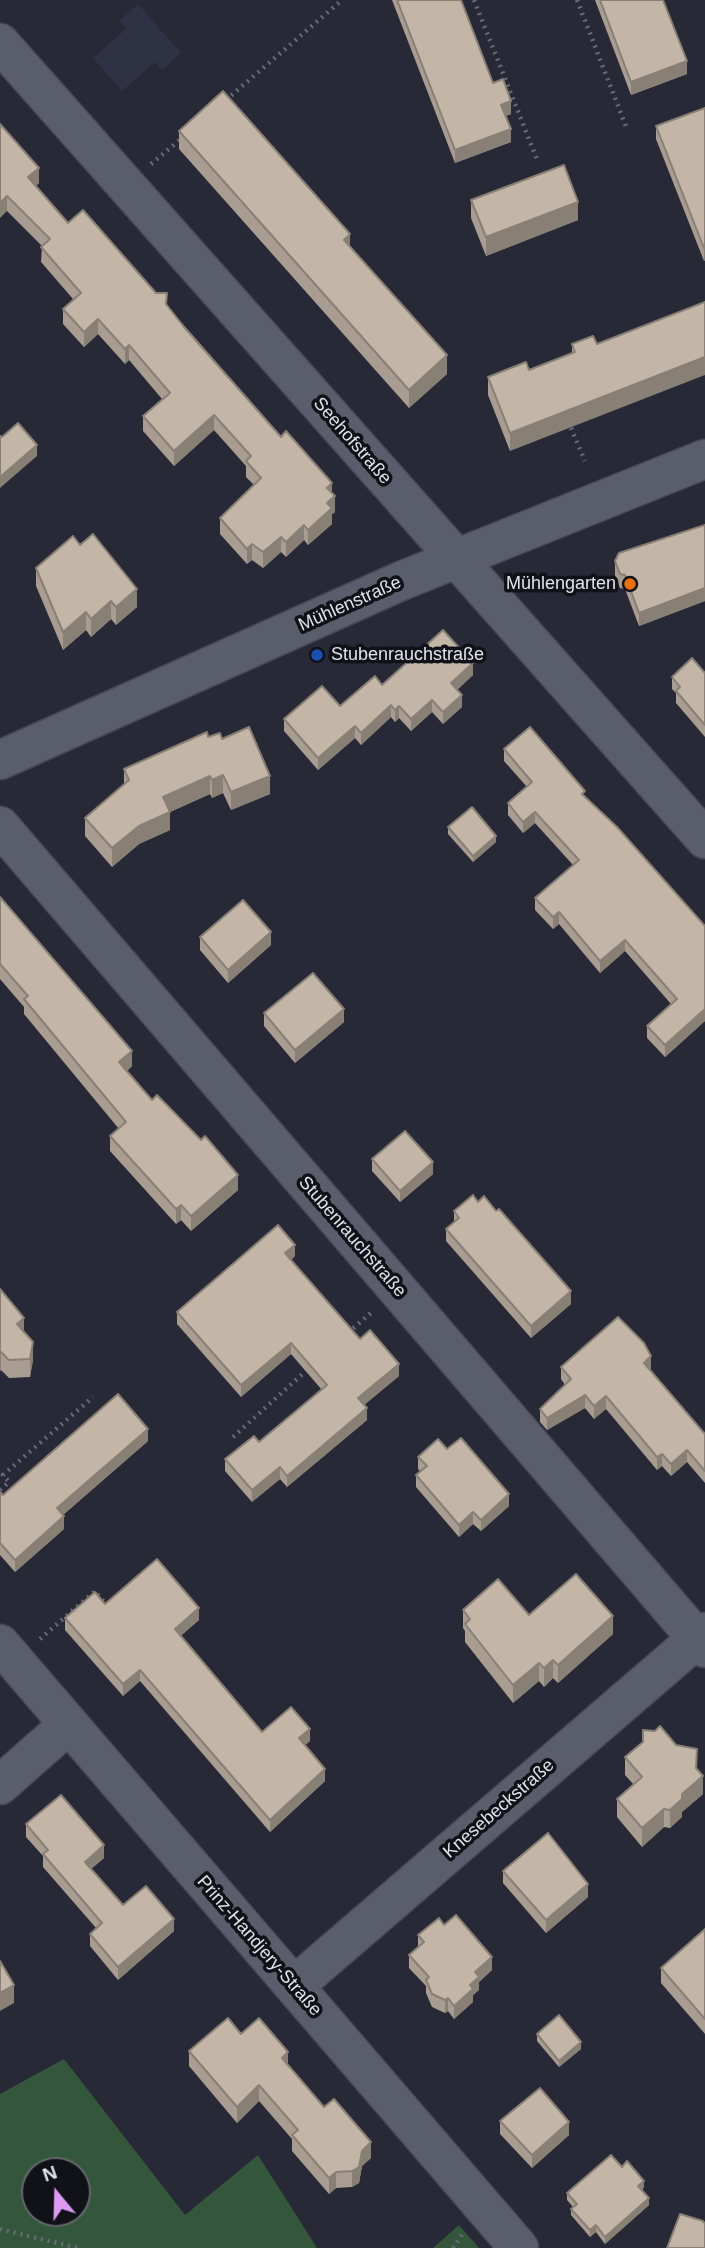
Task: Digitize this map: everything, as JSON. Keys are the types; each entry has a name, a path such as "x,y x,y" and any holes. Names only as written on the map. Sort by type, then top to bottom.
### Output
{"street":[{"name":"Seehofstraße","path":"0,43 705,839"},
{"name":"Mühlenstraße","path":"0,760 456,558 705,459"},
{"name":"Stubenrauchstraße","path":"0,826 703,1640"},
{"name":"Knesebeckstraße","path":"294,1986 703,1640"},
{"name":"Prinz-Handjery-Straße","path":"18,1644 69,1724 519,2248"},
{"path":"0,1785 69,1724"}],"path":[{"path":"219,105 342,0"},
{"path":"474,0 538,162"},
{"path":"577,0 627,129"},
{"path":"148,167 189,131"},
{"path":"571,428 585,461"},
{"path":"338,1341 379,1306"},
{"path":"233,1437 309,1371 306,1367 317,1359"},
{"path":"0,1490 9,1482 3,1475 93,1397"},
{"path":"18,1644 94,1591 111,1611"},
{"path":"0,2229 78,2248"}],"shaded area":[{"path":"138,4 181,53 162,70 155,62 122,91 93,58 126,29 119,21"}],"green space":[{"path":"64,2059 185,2215 258,2155 317,2248 0,2248 0,2094"},
{"path":"459,2225 479,2248 433,2248"}],"building":[{"path":"397,0 461,0 493,83 503,79 511,101 501,105 511,129 455,150"},
{"path":"600,0 663,0 687,61 631,82"},
{"path":"223,91 350,234 344,240 447,355 409,390 179,131"},
{"path":"705,108 705,248 704,248 656,126"},
{"path":"0,124 39,168 28,177 68,223 83,210 156,293 167,293 166,304 184,327 281,437 286,431 332,483 327,488 335,496 327,503 332,508 308,530 304,525 286,542 281,537 263,552 252,544 247,549 220,518 261,478 246,461 251,456 214,415 174,451 143,416 170,393 129,345 125,349 98,319 84,332 63,309 81,293 41,247 50,239 7,196 0,203"},
{"path":"564,165 578,202 486,237 471,200"},
{"path":"705,302 705,357 510,433 488,377 526,362 529,370 575,352 572,344 593,336 597,344"},
{"path":"18,423 37,445 0,477 0,436"},
{"path":"705,525 705,588 639,613 625,575 620,574 615,561 619,553"},
{"path":"93,534 137,589 116,607 111,601 91,619 86,612 63,632 36,568 73,536 80,545"},
{"path":"443,630 473,663 451,683 462,695 443,712 432,700 411,719 399,706 395,710 391,705 361,733 355,726 318,758 284,719 322,686 340,706 375,676 382,685"},
{"path":"692,658 705,673 705,725 676,691 680,687 672,677"},
{"path":"249,727 270,776 231,792 223,775 212,780 210,776 163,797 170,812 139,826 112,848 85,818 129,780 124,769 207,732 208,737 220,733 222,739"},
{"path":"530,727 585,791 582,794 617,827 705,926 705,1009 665,1045 647,1026 677,999 625,940 600,961 559,912 553,917 535,898 579,860 535,812 523,822 508,803 532,782 504,749"},
{"path":"472,807 496,836 473,856 448,827"},
{"path":"0,897 132,1051 119,1062 152,1100 157,1095 201,1140 205,1136 238,1175 191,1216 181,1205 176,1209 110,1136 126,1122 24,999 28,996 0,964"},
{"path":"243,900 271,932 228,970 200,937"},
{"path":"313,973 344,1009 295,1050 264,1013"},
{"path":"405,1131 433,1162 400,1191 372,1159"},
{"path":"473,1195 478,1202 484,1196 496,1211 499,1209 571,1291 531,1326 446,1229 459,1218 454,1211"},
{"path":"278,1225 295,1245 285,1253 360,1339 370,1330 399,1364 358,1398 367,1408 287,1476 280,1467 252,1490 225,1459 254,1436 259,1442 327,1385 291,1343 241,1385 177,1312"},
{"path":"0,1289 24,1318 17,1324 33,1342 30,1359 9,1360 0,1353"},
{"path":"618,1317 644,1343 651,1356 644,1363 705,1434 705,1471 687,1450 671,1464 662,1454 657,1457 606,1396 594,1406 585,1395 547,1418 540,1409 571,1379 561,1367"},
{"path":"118,1394 148,1429 57,1508 64,1516 15,1560 0,1543 0,1492 3,1495"},
{"path":"461,1438 509,1494 481,1520 473,1512 459,1525 416,1475 427,1466 418,1457 438,1439 447,1449"},
{"path":"157,1559 199,1608 175,1629 262,1732 291,1707 310,1729 299,1738 325,1769 270,1820 140,1670 123,1684 65,1618 95,1592 105,1604"},
{"path":"576,1574 613,1616 558,1665 553,1660 544,1668 539,1663 513,1685 465,1624 470,1619 463,1610 498,1579 529,1615"},
{"path":"660,1726 676,1745 697,1749 696,1768 703,1776 682,1794 682,1799 670,1810 664,1809 642,1828 617,1799 642,1777 625,1757 643,1742 643,1730 655,1731"},
{"path":"61,1795 104,1845 85,1862 123,1905 146,1886 174,1919 118,1967 90,1934 102,1923 43,1854 48,1850 26,1824"},
{"path":"548,1833 588,1884 546,1920 503,1871"},
{"path":"456,1915 492,1957 475,1972 479,1977 470,1985 473,1989 454,2006 448,1998 445,2000 432,1994 426,1980 429,1977 409,1955 424,1942 418,1935 439,1918 444,1925"},
{"path":"705,1929 705,2019 661,1968"},
{"path":"0,1961 14,1985 0,1993"},
{"path":"559,2015 581,2042 559,2061 537,2034"},
{"path":"228,2018 241,2034 259,2018 288,2052 282,2058 324,2107 334,2099 371,2142 362,2151 359,2167 352,2171 336,2172 329,2178 292,2135 298,2130 259,2085 237,2107 189,2051"},
{"path":"540,2088 569,2122 532,2155 500,2121"},
{"path":"611,2155 622,2167 627,2161 644,2181 638,2186 649,2198 605,2237 596,2225 590,2230 571,2209 577,2204 567,2193"},
{"path":"680,2214 703,2221 705,2248 667,2248"}],"place":[{"name":"Mühlengarten","path":"630,584"},
{"name":"Stubenrauchstraße","path":"317,655"}]}
